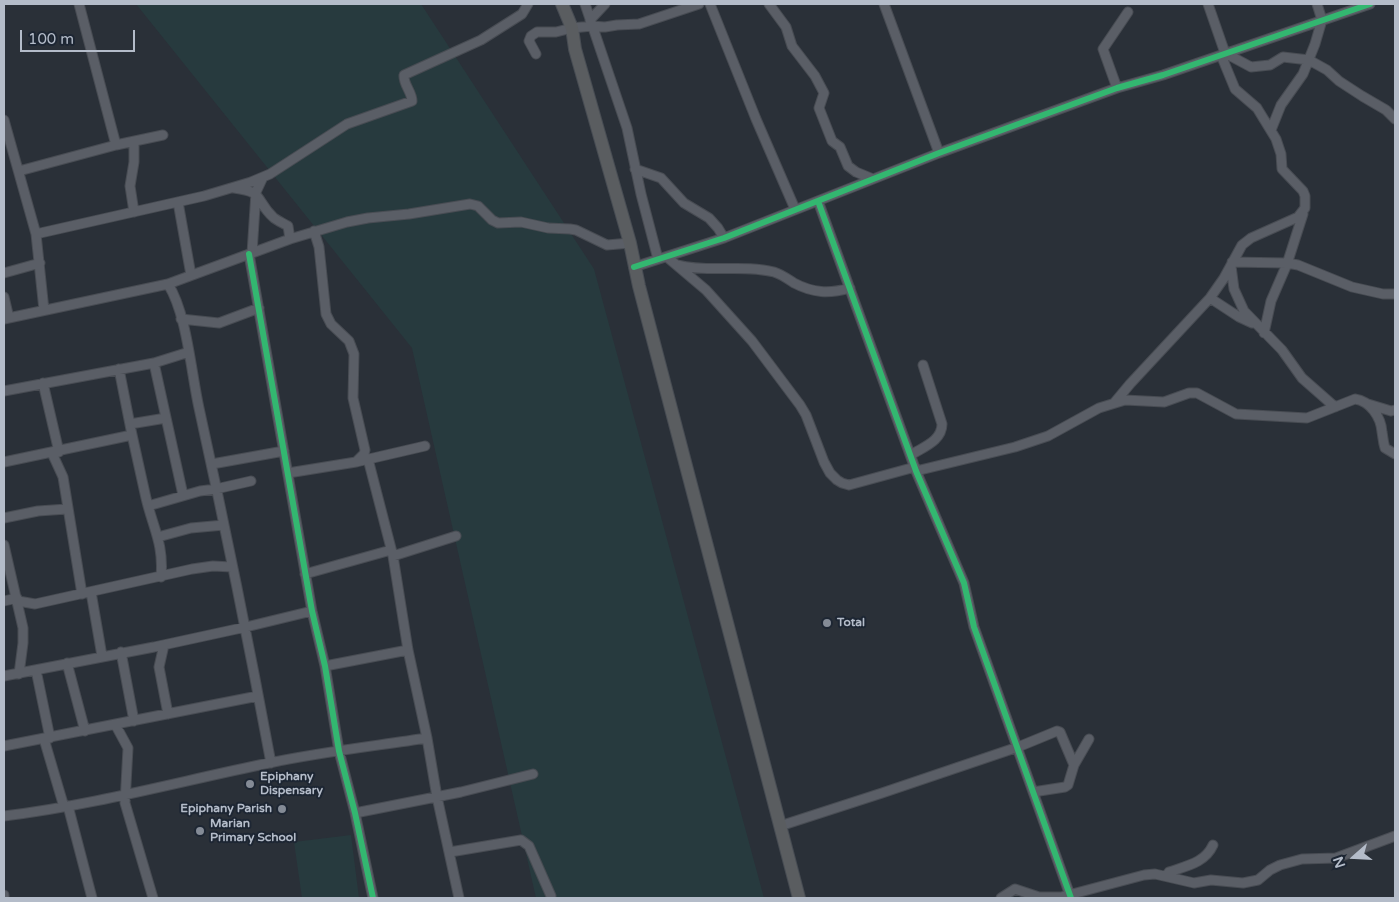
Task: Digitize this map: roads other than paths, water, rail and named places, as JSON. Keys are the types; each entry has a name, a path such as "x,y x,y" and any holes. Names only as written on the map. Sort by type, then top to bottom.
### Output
{"highway":[{"path":"562,4 572,28 575,49 630,243 634,267 799,898"}],"street":[{"path":"79,4 116,145"},
{"path":"36,234 204,196 263,177 325,140 347,124 410,101 412,98 404,80 404,75 482,40 522,14 528,4"},
{"path":"585,4 627,128 635,169 663,258 676,264 695,268 770,271 814,291 834,292 850,288"},
{"path":"591,23 605,4"},
{"path":"536,54 529,44 531,36 537,32 556,32 591,23 605,27 639,24 699,4"},
{"path":"710,4 756,119 795,209"},
{"path":"769,4 786,27 792,46 815,76 824,93 819,108 832,141 840,147 848,166 856,172 873,179"},
{"path":"884,4 940,153"},
{"path":"1208,4 1232,84 1239,93 1257,108 1279,146 1282,170 1306,196 1306,204 1287,263 1271,301 1264,333"},
{"path":"1271,130 1281,105 1303,74 1310,60 1322,20 1317,4"},
{"path":"634,267 724,238 940,153 1116,88 1163,75 1370,4"},
{"path":"1116,88 1103,49 1128,12"},
{"path":"1223,54 1251,67 1270,65 1283,57 1310,60 1327,70 1338,81 1386,110 1395,118"},
{"path":"4,120 36,234 44,310"},
{"path":"19,171 116,145 163,135"},
{"path":"134,141 134,162 130,186 134,212"},
{"path":"635,169 661,178 684,203 709,218 724,238"},
{"path":"263,177 256,194 250,253 305,574 339,752 355,812 372,898"},
{"path":"228,188 251,191 256,194 273,216 288,226 290,239"},
{"path":"178,202 191,275"},
{"path":"818,202 916,469 964,582 974,627 1070,896"},
{"path":"4,297 6,318 168,284 314,231 368,218 409,214 470,204 478,206 492,220 498,223 521,222 543,228 570,229 607,245 630,243"},
{"path":"1115,402 1210,298 1224,278 1242,245 1251,238 1298,217 1303,212"},
{"path":"314,231 319,247 326,314 331,324 349,341 354,354 354,398 365,450 364,454 356,462"},
{"path":"4,273 40,263"},
{"path":"1232,264 1287,263 1306,267 1352,287 1383,294 1395,294"},
{"path":"676,264 706,290 752,341 806,415 824,462 837,480 849,485 1015,447 1048,436 1088,413 1115,402 1131,399 1164,402 1189,393 1197,393 1236,414 1307,418 1314,417 1335,406 1355,399 1364,401 1378,418 1385,448 1395,454"},
{"path":"1232,264 1234,289 1244,311 1282,350 1302,378 1335,406"},
{"path":"168,284 175,297 182,319 246,627 271,762"},
{"path":"1210,298 1239,317 1255,324"},
{"path":"182,319 219,323 259,308"},
{"path":"4,391 154,363 189,352"},
{"path":"154,363 182,495"},
{"path":"911,455 938,437 942,429 923,365"},
{"path":"119,369 148,506 158,537 162,560 161,576"},
{"path":"43,383 56,452 63,477 67,508 102,656"},
{"path":"1367,404 1391,411 1395,410"},
{"path":"130,424 166,418"},
{"path":"4,462 132,435"},
{"path":"288,473 356,462 425,446"},
{"path":"212,464 284,450"},
{"path":"368,459 392,553 408,650 459,898"},
{"path":"148,506 182,495 251,481"},
{"path":"4,518 38,511 67,508"},
{"path":"158,537 191,528 224,524"},
{"path":"305,574 456,536"},
{"path":"4,549 17,599 23,638 19,674"},
{"path":"4,601 17,599 35,604 203,567 232,566"},
{"path":"4,676 164,645 312,611"},
{"path":"164,645 159,667 168,714"},
{"path":"324,666 408,650"},
{"path":"121,652 134,721"},
{"path":"67,663 85,731"},
{"path":"36,670 47,739 92,898"},
{"path":"4,746 258,696"},
{"path":"115,724 128,748 125,796 150,898"},
{"path":"780,826 882,793 1018,746 1058,730 1074,765"},
{"path":"4,816 125,796 271,762 427,738"},
{"path":"1033,792 1066,787 1074,765 1089,739"},
{"path":"355,812 437,797 533,774"},
{"path":"1001,898 1015,889 1039,897 1070,896 1144,874 1166,876 1194,883 1211,880 1235,884 1250,882 1258,880 1270,870 1280,865 1302,860 1332,859 1395,836"},
{"path":"450,852 521,840 529,846 551,896"},
{"path":"1166,876 1170,872 1203,859 1208,855 1213,845"}],"place":[{"name":"Total","path":"827,623"},
{"name":"Epiphany Dispensary","path":"250,784"},
{"name":"Epiphany Parish","path":"282,809"},
{"name":"Marian Primary School","path":"200,831"}]}
